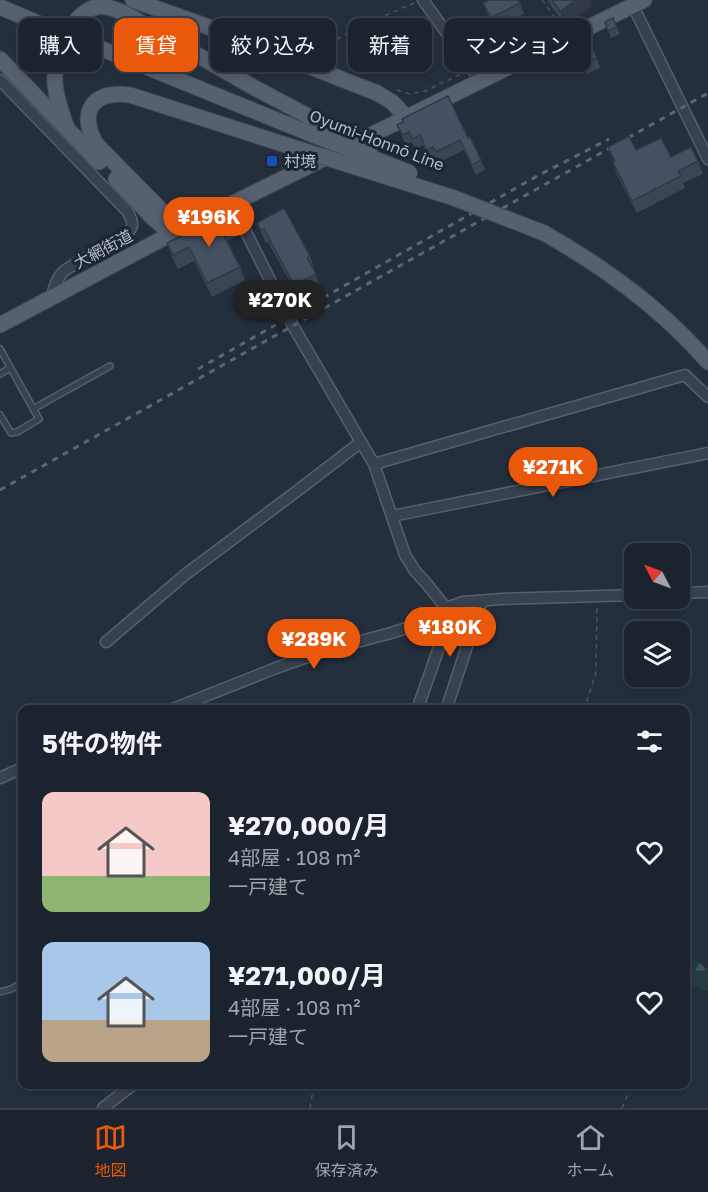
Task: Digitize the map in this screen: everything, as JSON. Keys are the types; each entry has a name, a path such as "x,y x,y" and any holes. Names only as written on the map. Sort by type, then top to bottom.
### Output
{"main road":[{"path":"133,0 377,93 392,102 406,118"},
{"name":"大網街道","path":"591,26 638,3"},
{"path":"67,128 58,103 55,83 58,60 76,20 83,13 101,6 124,13 247,84 421,177"},
{"name":"Oyumi-Honnō Line","path":"0,8 512,215 572,249 629,289 663,316 708,362"},
{"path":"0,59 171,234"},
{"name":"大網街道","path":"0,325 171,234 499,72"},
{"path":"171,234 164,213 96,144 91,135 88,125 89,116 95,102 103,96 130,94 444,195 544,232"}],"street":[{"path":"422,0 444,31"},
{"path":"638,3 708,159"},
{"path":"474,72 481,81"},
{"path":"0,80 128,212 132,220 132,227 119,239 63,272 51,298"},
{"path":"232,204 293,326 374,464 405,555 450,616 419,705"},
{"path":"374,464 685,375 708,397"},
{"path":"106,642 186,574 360,442"},
{"path":"392,516 708,453"},
{"path":"690,592 708,592"},
{"path":"183,705 327,650 422,623 446,608 463,602 624,596"},
{"path":"448,705 482,601"},
{"path":"0,778 18,770"},
{"path":"103,1108 128,1089"}],"lane":[{"path":"0,349 39,419 11,434 0,415"},
{"path":"33,409 111,366"},
{"path":"0,374 10,368"},
{"path":"0,992 18,985"}],"path":[{"path":"336,41 422,0"},
{"path":"542,0 555,18"},
{"path":"394,88 410,94 425,91 463,72"},
{"path":"586,705 596,672 597,597"},
{"path":"310,1108 313,1089"},
{"path":"622,1108 630,1089"}],"green space":[{"path":"690,958 708,969 708,991 690,985"}],"building":[{"path":"489,0 518,0 520,3 491,18 483,3"},
{"path":"552,0 576,0 560,11"},
{"path":"613,18 617,27 608,31 605,22"},
{"path":"591,44 597,58 591,61"},
{"path":"448,96 481,160 472,165 460,140 436,152 433,147 427,150 420,135 412,139 409,132 403,135 397,125 403,122 402,119"},
{"path":"629,136 636,150 661,138 671,157 691,147 698,161 678,171 681,176 632,201 608,147"},
{"path":"284,208 310,256 307,258 316,274 294,285 264,229 261,230 257,223"},
{"path":"229,212 234,221 220,228 240,267 207,283 189,247 173,255 167,243"}],"railway":[{"path":"0,490 708,93"},
{"path":"198,369 539,175 609,139"}],"place":[{"name":"村境","path":"272,161"}]}
